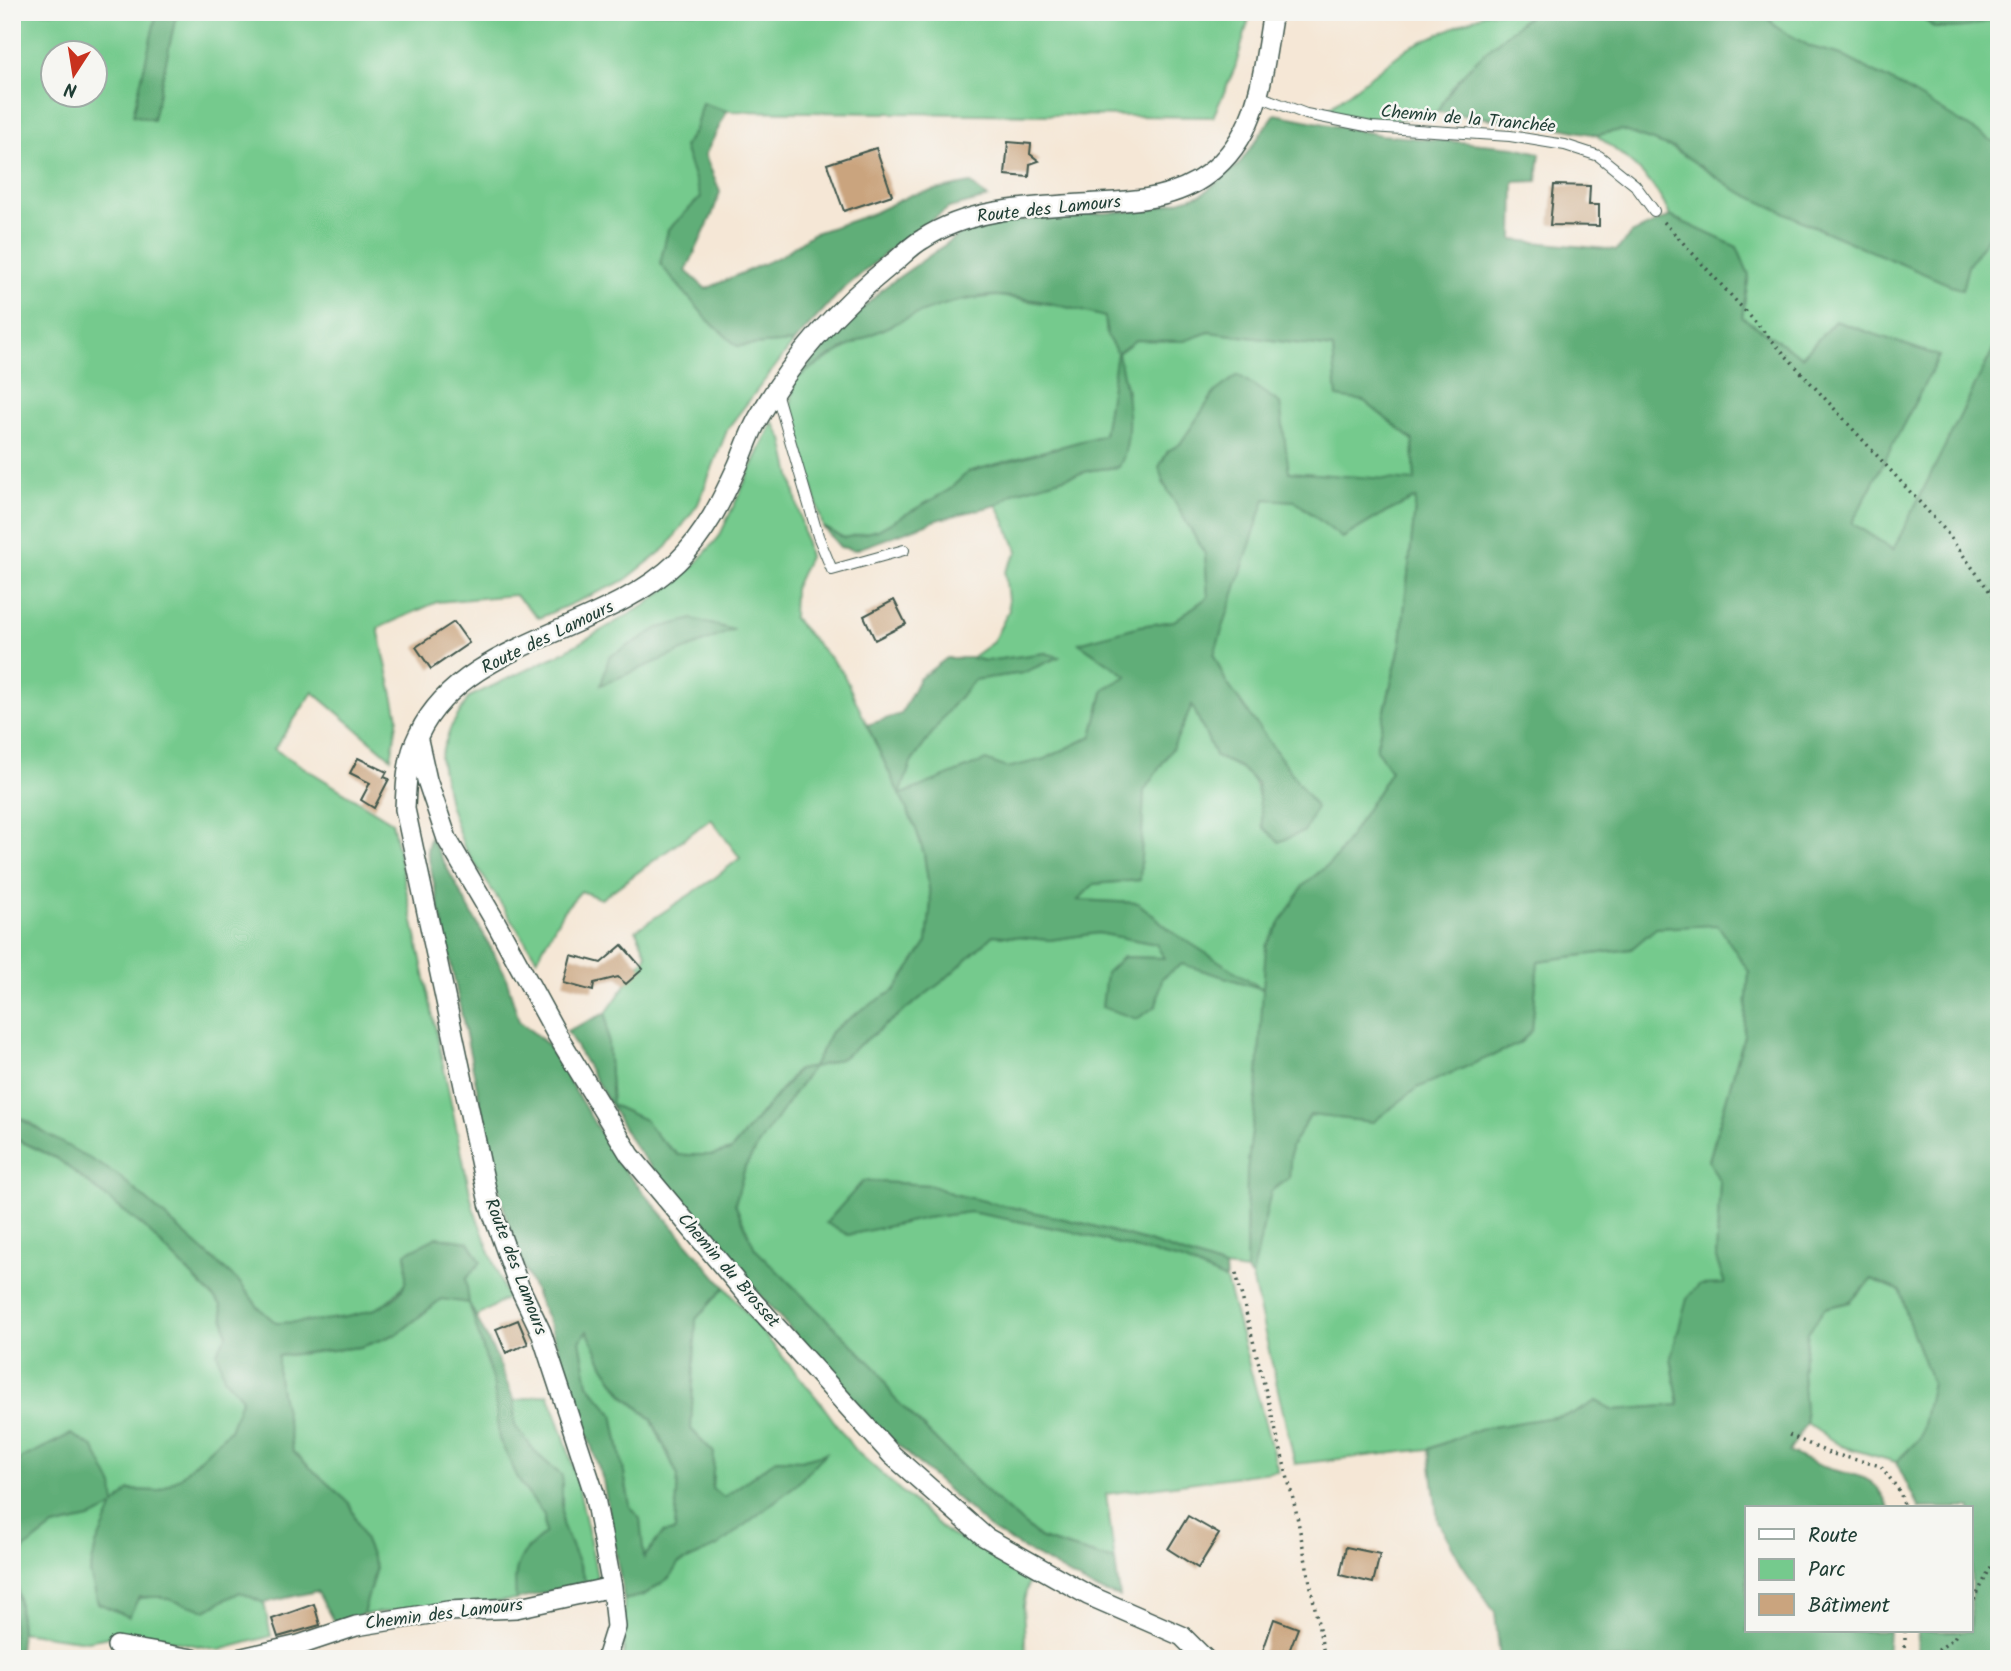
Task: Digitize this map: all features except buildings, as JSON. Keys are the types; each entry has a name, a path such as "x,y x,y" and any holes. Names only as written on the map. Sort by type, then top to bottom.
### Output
{"street":[{"name":"Route des Lamours","path":"606,1659 615,1627 612,1587 594,1493 541,1332 519,1286 489,1203 405,809 407,772 417,736 433,708 479,670 626,600 678,561 710,522 758,418 832,316 923,239 960,220 1013,210 1140,200 1172,193 1206,176 1229,156 1248,128 1259,96 1273,12"},
{"name":"Chemin du Brosset","path":"417,736 427,780 447,839 556,1033 629,1155 748,1296 891,1455 985,1537 1088,1595 1182,1636 1205,1659"},
{"name":"Chemin des Lamours","path":"238,1659 299,1645 356,1626 448,1611 516,1608 612,1587"},
{"path":"117,1646 193,1659"}],"lane":[{"name":"Chemin de la Tranchée","path":"1259,96 1306,114 1371,127 1510,136 1565,145 1599,156 1635,185 1654,211"},
{"path":"776,392 818,536 832,570 904,550"}],"path":[{"path":"1654,211 1944,529 1999,604"},
{"path":"1236,1273 1296,1511 1325,1659"},
{"path":"1789,1435 1829,1453 1881,1466 1900,1492 1904,1506"},
{"path":"1972,1604 1999,1551"},
{"path":"1905,1632 1905,1659"},
{"path":"1927,1659 1954,1639 1958,1632"}],"green space":[{"path":"12,12 1251,12 1235,68 1213,117 727,111 702,103 695,130 684,147 701,197 668,230 660,264 737,346 794,342 728,428 698,504 667,547 624,581 539,618 515,595 437,602 378,628 398,717 391,758 313,692 274,749 392,822 473,1207 507,1298 476,1317 471,1308 494,1386 499,1439 521,1484 544,1515 545,1533 527,1549 516,1600 363,1614 376,1567 349,1503 293,1452 278,1378 278,1356 361,1347 399,1333 441,1299 404,1285 381,1306 354,1317 276,1323 259,1308 240,1283 183,1235 30,1122 12,1114"},
{"path":"157,12 177,12 153,120 133,115"},
{"path":"1488,12 1531,12 1451,88 1437,112 1385,122 1325,111 1409,47"},
{"path":"1531,12 1763,12 1776,27 1811,47 1841,55 1897,84 1999,145 1999,221 1968,266 1962,290 1736,190 1673,148 1621,130 1596,135 1550,126 1437,112 1467,70"},
{"path":"1763,12 1917,12 1934,28 1992,19 1999,14 1999,145 1897,84 1841,55 1811,47 1776,27"},
{"path":"1917,12 1999,14 1976,25 1934,28"},
{"path":"702,103 727,111 705,155 720,192 686,271 706,289 781,256 812,234 869,215 911,195 970,183 988,198 949,208 891,249 842,290 794,342 737,346 708,320 660,264 668,230 701,197 684,147 695,130"},
{"path":"1275,114 1381,135 1515,147 1540,153 1537,181 1514,182 1513,240 1617,250 1631,234 1670,216 1737,247 1749,275 1742,317 1802,357 1835,321 1939,356 1852,523 1893,550 1999,338 1999,1659 1917,1659 1918,1632 1972,1632 1972,1506 1918,1506 1896,1462 1920,1438 1932,1383 1908,1320 1901,1291 1872,1279 1850,1302 1825,1308 1808,1332 1802,1372 1806,1423 1789,1452 1825,1467 1866,1479 1878,1488 1888,1506 1745,1506 1745,1632 1889,1632 1887,1659 1500,1659 1495,1613 1462,1564 1438,1521 1429,1449 1479,1429 1573,1414 1596,1401 1613,1410 1679,1405 1671,1357 1687,1298 1699,1285 1725,1284 1716,1258 1720,1182 1709,1161 1744,1036 1749,972 1718,925 1656,928 1631,949 1538,961 1532,1030 1519,1044 1417,1088 1373,1122 1310,1115 1291,1147 1289,1178 1271,1191 1252,1277 1246,1271 1247,1171 1257,1091 1263,989 1182,964 1162,978 1156,1006 1137,1019 1102,1007 1106,973 1123,957 1164,958 1156,944 1098,933 1050,940 993,935 943,981 842,1058 812,1068 745,1167 735,1204 755,1249 878,1370 893,1397 991,1496 1041,1539 1115,1561 1120,1597 1094,1589 993,1531 878,1427 692,1219 633,1144 567,1031 606,1013 612,1105 645,1120 660,1139 678,1155 713,1155 731,1150 798,1070 813,1067 831,1032 895,990 927,942 931,902 924,854 916,829 867,725 901,714 919,679 947,658 986,661 1045,653 1059,657 1023,673 974,680 950,708 911,763 900,795 986,760 1007,768 1045,759 1092,736 1104,689 1127,676 1079,643 1140,626 1174,621 1208,597 1205,554 1163,482 1159,467 1168,451 1180,444 1215,392 1238,375 1280,403 1289,472 1415,481 1413,440 1364,401 1337,397 1333,348 1209,332 1184,341 1136,340 1118,353 1128,411 1127,441 1119,467 1092,470 1015,492 997,505 940,519 855,550 840,547 823,527 844,538 878,530 949,490 968,472 1104,435 1117,353 1107,336 1105,317 1040,301 1000,296 977,297 950,303 864,338 794,380 839,331 885,287 969,228 1048,217 1149,210 1202,194 1239,164","holes":["1416,498 1401,642 1376,749 1391,771 1336,858 1303,886 1266,946 1263,989 1174,933 1138,903 1078,900 1094,884 1140,880 1144,791 1173,747 1192,705 1216,757 1240,767 1257,783 1263,827 1279,842 1305,831 1316,807 1226,682 1214,655 1265,499 1295,501 1342,538"]},
{"path":"1621,130 1673,148 1736,190 1815,227 1962,289 1968,266 1999,221 1999,338 1894,550 1852,523 1939,356 1835,321 1802,357 1742,317 1749,275 1737,247 1670,216 1648,180 1596,135"},
{"path":"998,296 1066,307 1106,317 1107,336 1136,340 1184,341 1209,332 1333,348 1337,397 1364,401 1413,440 1415,482 1289,472 1215,392 1180,444 1168,451 1163,482 1205,554 1208,597 1174,621 1140,626 1080,644 1127,676 1104,689 1092,736 1045,759 900,795 924,854 931,902 927,943 895,990 831,1032 814,1067 842,1058 943,981 993,935 1050,940 1098,933 1156,944 1165,958 1123,957 1156,1006 1162,978 1182,964 1260,988 1174,933 1138,903 1077,900 1094,884 1140,880 1144,791 1173,747 1193,704 1216,757 1241,769 1254,782 1263,827 1286,766 1226,682 1213,655 1265,499 1295,501 1343,538 1416,497 1401,642 1376,748 1391,771 1336,858 1303,886 1257,1091 1247,1171 1246,1271 1225,1268 1086,1224 953,1194 930,1185 863,1181 848,1235 926,1218 970,1212 1070,1231 1183,1261 1226,1280 1278,1471 1106,1494 1115,1561 1041,1539 991,1496 893,1397 878,1370 755,1249 735,1204 745,1167 797,1070 731,1150 713,1155 678,1155 660,1139 645,1120 612,1105 606,1013 647,955 636,930 712,880 740,858 711,819 601,899 581,891 563,911 537,959 464,847 449,804 440,757 451,727 469,697 558,655 647,604 692,568 719,537 773,422 783,439 809,557 794,589 793,618 842,671 899,794 911,763 950,708 974,680 1023,673 1045,653 986,661 971,658 993,642 1009,610 1005,572 1018,551 997,505 1015,492 1092,470 1119,467 1127,390 1117,355 1104,435 968,472 949,490 878,530 844,538 823,527 791,406 794,380 828,358 890,325 932,308"},
{"path":"693,619 733,630 601,685 609,657 659,628"},
{"path":"430,837 505,974 519,1021 547,1044 619,1164 725,1287 696,1319 691,1429 714,1453 712,1489 724,1497 777,1459 801,1460 826,1453 797,1484 718,1546 678,1564 670,1577 644,1595 624,1600 603,1480 550,1325 523,1265 505,1213 427,850","holes":["587,1331 604,1366 623,1394 652,1419 678,1476 675,1531 663,1533 644,1558 640,1519 630,1506 613,1414 588,1384 580,1341"]},
{"path":"1718,924 1749,971 1744,1036 1709,1160 1720,1182 1716,1258 1725,1285 1671,1357 1679,1405 1613,1410 1596,1401 1573,1414 1479,1429 1429,1449 1295,1464 1252,1277 1271,1191 1289,1178 1291,1147 1310,1115 1373,1122 1417,1088 1519,1044 1532,1030 1538,961 1631,949 1656,928"},
{"path":"12,1114 118,1175 240,1283 259,1308 276,1323 327,1320 365,1313 395,1298 404,1286 406,1253 437,1237 469,1242 481,1262 466,1279 469,1303 441,1299 399,1333 361,1347 278,1356 278,1378 293,1452 349,1503 376,1567 363,1614 335,1624 317,1591 264,1603 240,1592 205,1610 161,1597 139,1597 129,1617 98,1603 90,1573 96,1545 113,1507 89,1519 53,1527 24,1549 17,1579 21,1632 18,1659 12,1659 12,1472 20,1459 71,1434 94,1448 113,1486 115,1505 129,1490 158,1491 179,1478 230,1430 242,1398 224,1378 217,1352 227,1335 221,1305 144,1227 58,1159 12,1137"},
{"path":"12,1137 58,1159 144,1227 221,1305 227,1335 224,1378 242,1398 230,1430 179,1478 158,1491 129,1490 96,1545 90,1573 98,1603 161,1596 205,1610 240,1592 264,1603 271,1636 220,1650 131,1633 87,1641 21,1632 17,1579 24,1549 53,1527 89,1519 12,1472"},
{"path":"863,1181 930,1185 953,1194 1086,1224 1225,1268 1226,1280 1183,1261 1070,1231 970,1212 926,1218 848,1235 826,1223"},
{"path":"1872,1279 1901,1291 1908,1320 1932,1383 1920,1438 1896,1462 1841,1446 1806,1423 1802,1372 1808,1332 1825,1308 1850,1302"},
{"path":"725,1287 821,1403 854,1449 950,1535 973,1544 1029,1578 1023,1606 1026,1659 622,1659 624,1600 644,1595 670,1577 678,1564 718,1546 825,1454 801,1460 777,1459 724,1497 712,1489 714,1453 691,1429 696,1319"},
{"path":"469,1303 496,1356 514,1401 515,1426 538,1455 562,1476 562,1524 586,1582 516,1600 516,1569 523,1555 545,1533 544,1515 521,1484 499,1439 494,1386"},
{"path":"588,1330 604,1366 622,1394 651,1419 678,1476 675,1531 663,1533 643,1558 640,1519 630,1506 613,1414 588,1384 580,1341"},
{"path":"548,1394 572,1463 598,1582 586,1582 562,1524 562,1476 538,1455 515,1426 514,1401"}]}
